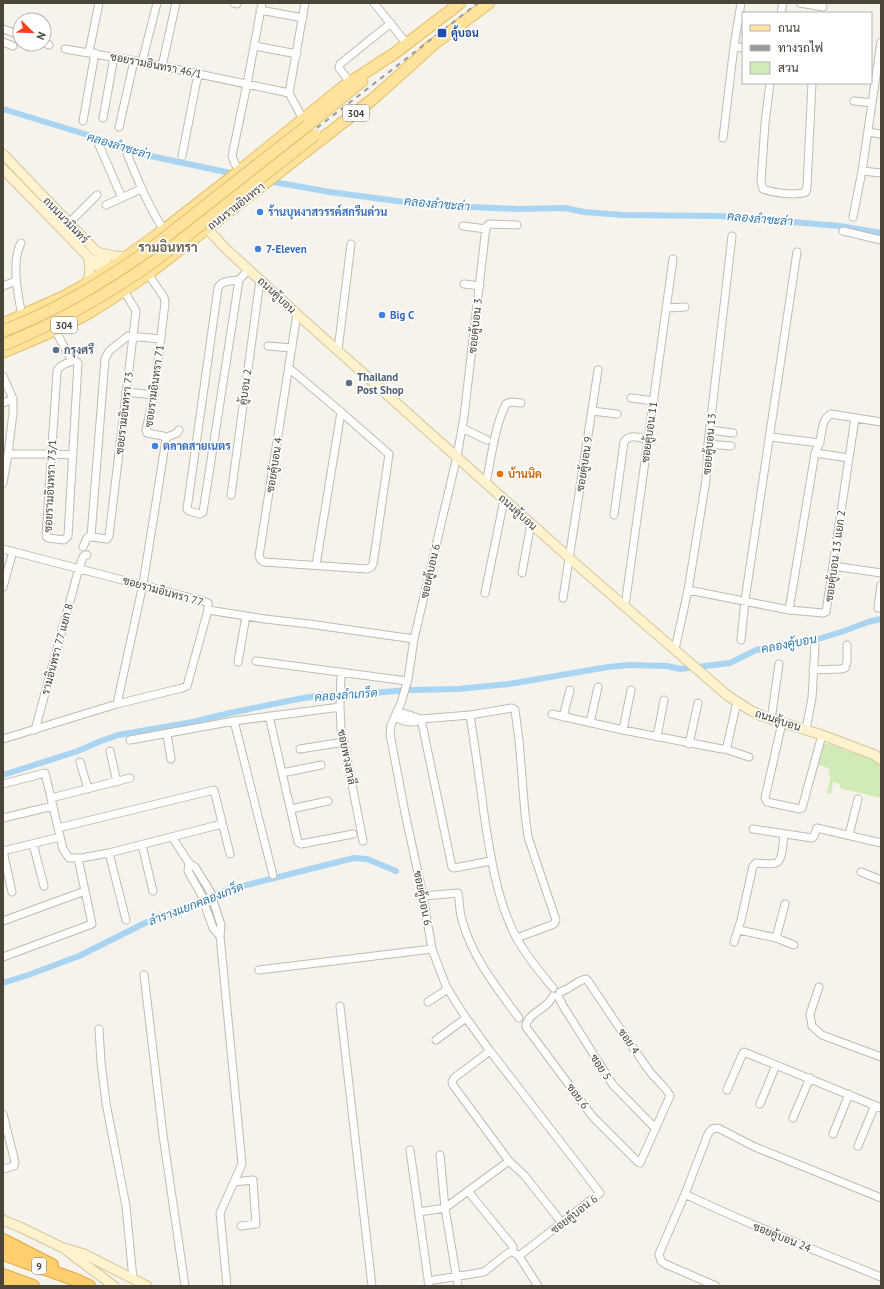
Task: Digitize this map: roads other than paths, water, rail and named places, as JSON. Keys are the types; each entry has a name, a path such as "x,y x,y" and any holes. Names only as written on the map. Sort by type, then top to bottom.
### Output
{"highway":[{"path":"3,1240 40,1258 76,1280"},
{"name":"9","path":"3,1254 89,1286"},
{"name":"9","path":"3,1275 33,1286"}],"main road":[{"name":"ถนนรามอินทรา","path":"3,345 65,317 132,277 156,260 315,135 489,3"},
{"name":"ถนนรามอินทรา","path":"3,331 75,298 124,268 149,250 306,122 350,82 395,53 458,4"},
{"name":"ถนนรามอินทรา","path":"3,352 55,330 91,312 125,290 150,272 203,225 234,207 373,99 432,46"},
{"name":"ถนนรามอินทรา","path":"3,324 48,305 85,285 126,258 239,171 306,122 349,93 395,53"},
{"name":"ถนนนวมินทร์","path":"3,154 69,223 92,253"},
{"name":"ถนนนวมินทร์","path":"3,169 92,253 125,290"},
{"path":"223,184 219,193 222,202 228,207 234,207"},
{"name":"ถนนคู้บอน","path":"189,209 203,225 297,314 457,456 504,500 736,702 771,720 806,729 875,755 881,760"},
{"path":"150,240 168,240 195,221 203,225"},
{"path":"137,249 135,260 136,265 150,272"},
{"path":"91,312 94,298 90,290 85,285 89,278 92,253 126,258"},
{"path":"3,1220 61,1247 84,1254 147,1286"},
{"path":"61,1247 113,1286"},
{"path":"113,1286 106,1277 109,1272 120,1272"}],"street":[{"path":"83,121 99,3"},
{"path":"142,62 157,3"},
{"path":"162,66 176,3"},
{"path":"305,3 290,93 306,122"},
{"path":"374,3 407,44"},
{"path":"723,138 734,46 741,3"},
{"path":"800,3 823,8"},
{"path":"239,171 232,156 261,6 303,18"},
{"path":"350,82 339,68 340,64 391,23"},
{"path":"853,218 862,171 881,42"},
{"path":"254,46 297,54"},
{"path":"734,46 742,48"},
{"name":"ซอยรามอินทรา 46/1","path":"65,49 142,62 290,93"},
{"path":"103,118 114,57"},
{"path":"119,127 134,61"},
{"path":"182,156 198,74"},
{"path":"770,84 765,122 761,182 763,189 770,192 800,194 806,192 812,84"},
{"path":"873,92 881,94"},
{"path":"854,101 872,103"},
{"path":"868,132 881,134"},
{"path":"99,145 122,198"},
{"path":"127,154 141,189 154,215 164,230"},
{"path":"862,171 881,174"},
{"path":"106,205 141,189"},
{"path":"69,223 97,195"},
{"path":"462,226 486,229 489,224 517,225"},
{"name":"ซอยคู้บอน 3","path":"457,456 466,410 486,229"},
{"path":"844,231 881,240"},
{"name":"ซอยคู้บอน 13","path":"675,650 688,590 706,480 708,444 732,236"},
{"path":"21,243 18,251 16,281 22,316"},
{"path":"338,350 351,244"},
{"path":"740,640 797,252"},
{"name":"ซอยคู้บอน 11","path":"625,606 673,259"},
{"path":"239,280 222,282 218,288 187,509 200,514 203,512 239,280 249,269"},
{"name":"ซอยรามอินทรา 71","path":"117,704 143,584 165,438 163,436 148,433 146,430 154,395 165,300 150,272"},
{"name":"คู้บอน 2","path":"230,496 260,280"},
{"path":"3,286 16,281"},
{"path":"464,284 480,286"},
{"name":"ซอยรามอินทรา 73","path":"91,536 109,538 135,309 125,290"},
{"path":"666,308 685,307"},
{"name":"ซอยคู้บอน 4","path":"297,314 259,556 264,562 367,569 373,564 389,454 341,412"},
{"name":"ซอยรามอินทรา 73/1","path":"55,330 72,361"},
{"path":"83,547 87,538 91,536 105,358 109,351 128,336 161,339"},
{"path":"268,346 292,348"},
{"name":"ซอยรามอินทรา 73/1","path":"72,361 76,361 78,363 68,536 64,540 48,538 46,536 56,372 60,366 72,361"},
{"path":"289,368 341,412 316,565"},
{"name":"ซอยคู้บอน 9","path":"564,598 598,370"},
{"path":"3,376 13,399 14,413 3,484"},
{"path":"126,392 154,395"},
{"path":"631,398 654,401"},
{"path":"3,403 13,399"},
{"path":"486,483 500,418 504,408 506,404 511,402 521,403"},
{"path":"592,411 617,414"},
{"path":"789,610 815,453 820,443 823,422 831,414 881,422"},
{"name":"ซอยคู้บอน 13 แยก 2","path":"688,590 745,600 789,610 826,612 855,418"},
{"path":"462,428 487,440"},
{"path":"165,438 177,433 179,430"},
{"path":"710,430 733,433"},
{"path":"614,515 624,442 631,436 648,440"},
{"path":"770,437 820,443"},
{"path":"708,444 731,446"},
{"path":"815,453 849,458"},
{"path":"8,454 72,455"},
{"name":"ซอยคู้บอน 6","path":"428,1283 456,1276 484,1272 510,1252 516,1254 600,1195 600,1191 589,1179 490,1051 466,1018 448,989 432,949 423,896 405,813 390,734 391,725 401,703 406,684 414,639 457,456"},
{"path":"485,593 504,500"},
{"path":"522,573 531,523"},
{"name":"ซอยรามอินทรา 77","path":"3,549 143,584 203,601 208,603 208,610 414,639"},
{"path":"3,587 13,551"},
{"name":"รามอินทรา 77 แยก 8","path":"35,730 78,568 83,557 87,555"},
{"path":"833,566 881,573"},
{"path":"878,608 881,585"},
{"path":"3,739 117,704 186,686 208,610"},
{"path":"238,662 246,616"},
{"path":"813,670 845,668 847,662 846,645"},
{"path":"806,729 812,698 815,646"},
{"path":"256,661 341,672 406,684"},
{"path":"771,720 779,664"},
{"name":"ซอยพวงสาลี","path":"341,672 341,728 363,841"},
{"path":"590,723 598,687"},
{"path":"563,717 570,690"},
{"path":"623,730 631,690"},
{"path":"657,737 664,700"},
{"path":"725,749 736,702"},
{"path":"689,744 698,703"},
{"path":"130,740 234,721 340,706"},
{"path":"396,714 421,719 470,715 512,708 515,710 528,837 556,920 554,924 517,938"},
{"path":"552,714 689,744 725,749 749,757"},
{"name":"ซอย 5","path":"470,715 491,861 507,915 517,938 528,958 556,993 613,1086 656,1129"},
{"path":"269,716 299,844 354,834"},
{"path":"421,719 452,867 454,868 491,861"},
{"path":"234,721 273,875"},
{"path":"782,723 765,798 767,802 800,809 804,806 822,735"},
{"path":"167,734 171,759"},
{"path":"300,749 344,742"},
{"path":"110,751 117,782"},
{"path":"80,762 88,789"},
{"path":"282,773 321,765"},
{"path":"3,784 45,773 63,849 69,858 109,853 222,824"},
{"path":"3,818 88,789 130,778"},
{"path":"58,828 214,790 230,854"},
{"path":"849,835 858,799"},
{"path":"291,809 328,801"},
{"path":"753,829 812,838 817,828 881,842"},
{"path":"734,942 753,866 756,863 769,864 779,862 784,834"},
{"path":"12,892 3,851 60,837"},
{"path":"172,837 210,891 221,925 220,936 242,1164 220,1213 226,1286"},
{"path":"33,844 44,886"},
{"path":"142,845 153,890"},
{"path":"109,853 126,920"},
{"path":"3,957 92,924 78,858"},
{"path":"192,865 188,871 201,894 213,928 220,936"},
{"path":"860,872 881,880"},
{"path":"3,921 84,891"},
{"path":"423,896 458,893 462,920 468,938 477,957 500,993 519,1018"},
{"path":"776,938 785,904"},
{"path":"738,930 776,938 794,945"},
{"path":"260,970 432,949"},
{"path":"144,975 163,1135 185,1286"},
{"name":"ซอย 4","path":"556,993 568,990 583,980 586,979 588,981 652,1075 668,1091 670,1096 656,1129"},
{"path":"819,987 810,1014 812,1026 822,1035 881,1057"},
{"path":"428,1002 448,989"},
{"name":"ซอย 6","path":"556,993 549,1003 530,1017 526,1022 526,1027 594,1117 638,1162 641,1162 656,1129"},
{"path":"340,1006 372,1286"},
{"path":"436,1040 466,1018"},
{"path":"99,1029 106,1103 126,1206 133,1279"},
{"path":"490,1051 454,1078 452,1082 453,1085 509,1161 525,1176 562,1223"},
{"path":"727,1090 744,1052 878,1106 858,1146"},
{"path":"760,1104 776,1065"},
{"path":"793,1118 810,1078"},
{"path":"833,1134 849,1094"},
{"path":"3,1114 15,1162 14,1166 3,1170"},
{"path":"716,1286 665,1264 661,1261 660,1254 708,1134 712,1129 718,1128 755,1147 881,1198"},
{"path":"410,1150 428,1283"},
{"path":"440,1155 445,1208 458,1286"},
{"path":"419,1212 445,1208 509,1161"},
{"path":"234,1182 253,1180 256,1224 241,1226"},
{"path":"468,1191 511,1244 516,1254 538,1286"},
{"name":"ซอยคู้บอน 24","path":"685,1194 723,1213 881,1277"}],"waterway":[{"name":"คลองลำชะล่า","path":"3,109 88,135 141,154 259,179"},
{"name":"คลองลำชะล่า","path":"268,181 330,192 427,205 518,209 565,208 584,212 623,215 718,216 840,226 881,233"},
{"name":"คลองลำเกร็ด","path":"3,775 78,751 118,735 193,722 298,699 323,695 458,689 509,684 608,667 630,665 667,666 680,669 730,663 756,650 815,640 881,619"},
{"name":"ลำรางแยกคลองเกร็ด","path":"3,983 79,956 147,922 227,890 354,858 367,859 396,871"}],"railway":[{"path":"3,339 71,308 135,269 478,3"}],"place":[{"name":"คู้บอน","path":"442,33"},
{"name":"ร้านบุหงาสวรรค์สกรีนด่วน","path":"260,212"},
{"name":"7-Eleven","path":"258,249"},
{"name":"Big C","path":"382,315"},
{"name":"กรุงศรี","path":"56,350"},
{"name":"Thailand Post Shop","path":"349,383"},
{"name":"ตลาดสายเนตร","path":"155,446"},
{"name":"บ้านนิค","path":"500,474"}],"district":[{"name":"รามอินทรา","path":"168,247"}],"water label":[{"name":"คลองคู้บอน","path":"789,644"}]}
